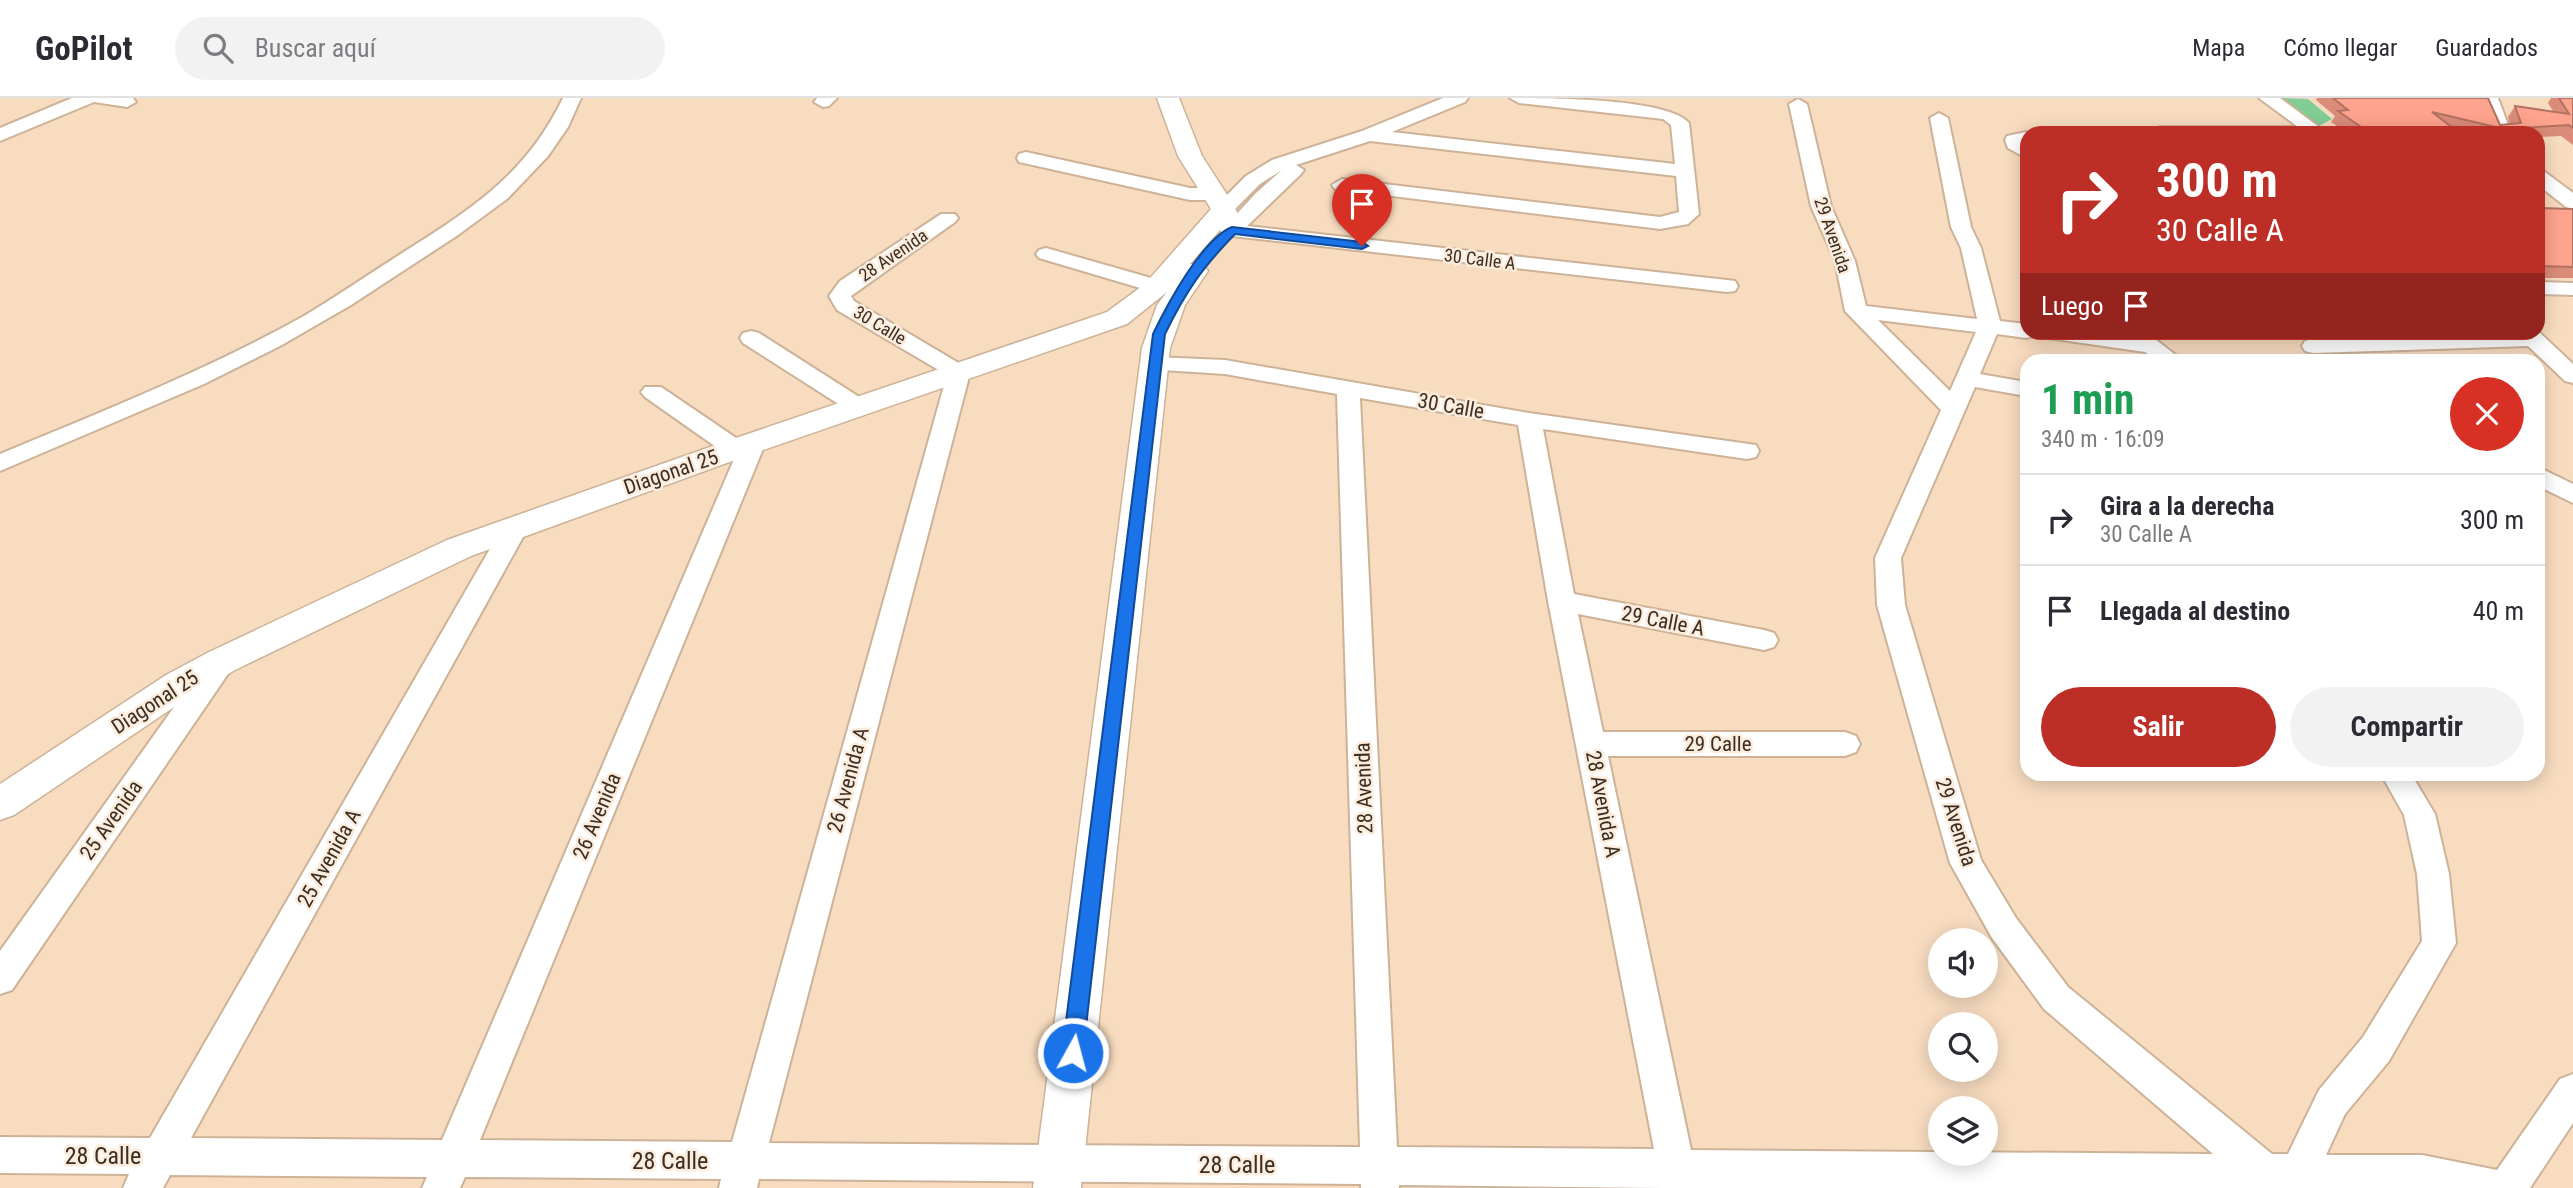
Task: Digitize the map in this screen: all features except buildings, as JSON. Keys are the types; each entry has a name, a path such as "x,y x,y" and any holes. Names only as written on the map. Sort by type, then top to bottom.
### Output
{"main road":[{"path":"1058,1176 1154,364 1150,305 1200,263 1222,211 1181,137 1168,98"},
{"name":"Diagonal 25","path":"0,804 179,685 222,660 459,548 1055,341 1150,305"}],"street":[{"path":"0,135 87,98"},
{"path":"100,98 127,103"},
{"path":"0,463 170,391 268,344 323,313 461,225 508,189 541,155 561,124 572,98"},
{"path":"1342,185 1668,223 1681,220 1689,214 1680,123 1669,115 1519,98"},
{"path":"2489,98 2499,126"},
{"path":"1222,211 1280,181 1332,147 1369,135 1454,99"},
{"path":"2261,101 2286,126"},
{"path":"2261,101 2306,126"},
{"name":"29 Avenida","path":"1798,104 1821,206 1845,261 1856,311"},
{"path":"1938,118 1961,227 1970,248 1990,326"},
{"path":"1369,135 1684,171"},
{"name":"30 Calle A","path":"1026,158 1190,194 1222,211 1727,286"},
{"path":"2545,182 2571,203 2549,213"},
{"name":"28 Avenida","path":"840,296 848,286 948,218"},
{"path":"1046,254 1150,305"},
{"path":"2545,288 2573,289"},
{"name":"30 Calle","path":"840,296 845,305 959,373"},
{"path":"1856,311 2020,330"},
{"path":"1856,311 1955,410"},
{"name":"29 Avenida","path":"1990,326 1888,558 1891,605 1966,863 2004,928 2056,998 2282,1173"},
{"path":"751,338 859,407"},
{"path":"2141,340 2162,354"},
{"path":"2304,340 2327,354"},
{"path":"2313,346 2443,340"},
{"path":"2534,340 2573,376"},
{"name":"30 Calle","path":"1154,364 1225,368 1529,420 1748,451"},
{"name":"26 Avenida A","path":"741,1175 959,373"},
{"path":"1968,379 2020,388"},
{"name":"28 Avenida","path":"1348,388 1379,1177"},
{"path":"653,392 744,447"},
{"name":"28 Avenida A","path":"1529,420 1562,601 1678,1178"},
{"name":"26 Avenida","path":"447,1174 744,447"},
{"path":"2545,479 2573,495"},
{"name":"25 Avenida A","path":"151,1172 515,528"},
{"name":"29 Calle A","path":"1562,601 1764,640"},
{"name":"25 Avenida","path":"0,979 222,660"},
{"name":"29 Calle","path":"1591,744 1844,744"},
{"path":"2282,1173 2332,1102 2376,1049 2439,943 2433,874 2419,814 2400,781"},
{"path":"2488,1187 2573,1091"},
{"name":"28 Calle","path":"0,1155 151,1172 1678,1178 2282,1173 2422,1174 2488,1187"}],"green space":[{"path":"2281,98 2308,99 2332,119 2319,126 2310,126"}],"route":[{"path":"1073,1053 1156,348 1164,319 1200,263 1232,230 1362,246"}]}
